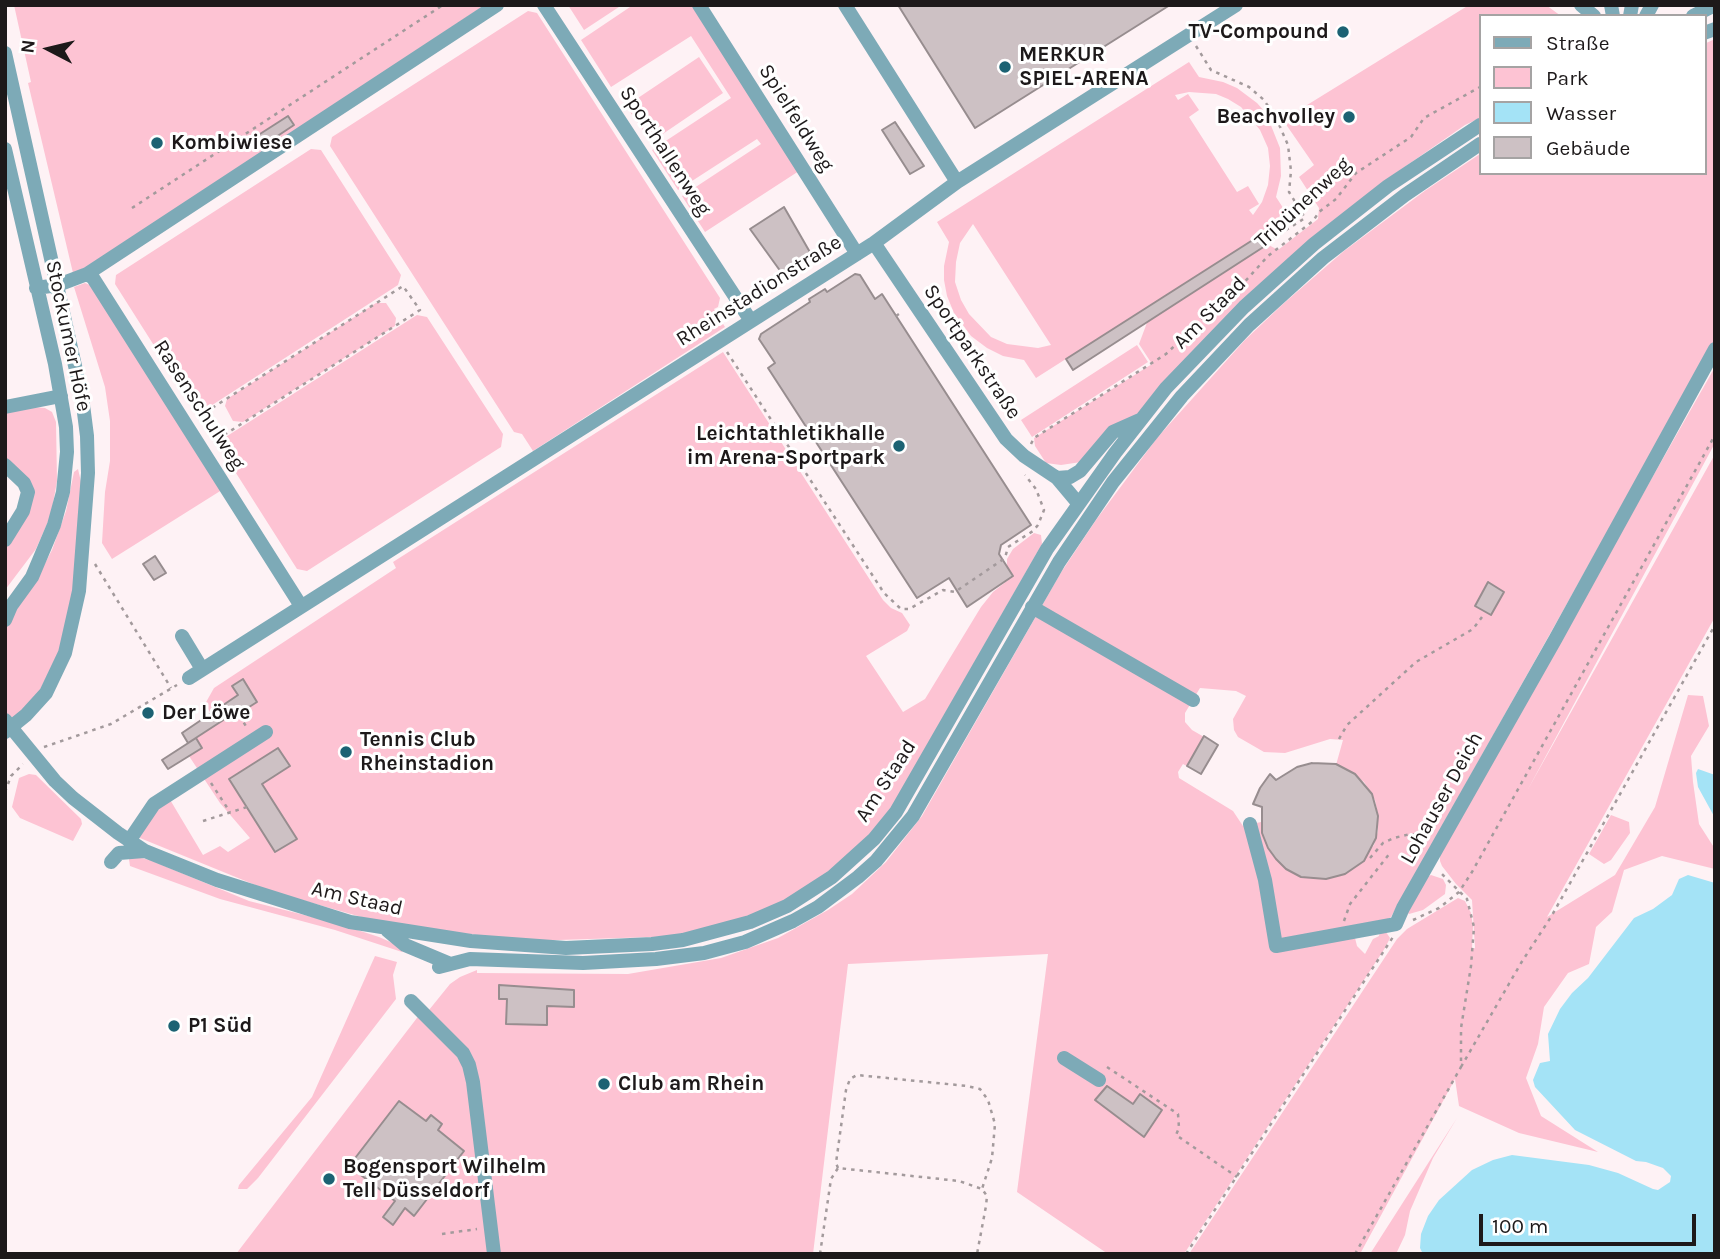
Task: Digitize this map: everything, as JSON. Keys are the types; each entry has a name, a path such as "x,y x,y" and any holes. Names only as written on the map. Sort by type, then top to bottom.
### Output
{"street":[{"path":"36,288 58,285 87,274 497,5"},
{"name":"Sporthallenweg","path":"544,5 751,321"},
{"name":"Spielfeldweg","path":"699,5 857,254"},
{"path":"845,5 957,182"},
{"name":"Rheinstadionstraße","path":"189,678 857,254 957,182 1236,5"},
{"path":"1697,14 1715,5"},
{"path":"5,53 82,397 87,436 88,484 73,625 57,674 39,700 7,727"},
{"name":"Am Staad","path":"7,727 73,798 145,851 217,880 350,922 471,941 566,948 683,940 725,931 750,922 787,906 832,877 874,839 896,812 1047,549 1141,419 1204,347 1278,274 1388,186 1478,126"},
{"name":"Am Staad","path":"386,929 405,945 443,965 470,959 583,963 683,956 745,942 818,907 876,861 913,816 1032,607 1082,526 1149,435 1211,364 1274,301 1346,239 1478,145"},
{"name":"Stockumer Höfe","path":"5,149 66,427 63,492 41,559 32,577 8,607 5,621"},
{"name":"Sportparkstraße","path":"874,243 989,418 1024,456 1057,478 1078,503"},
{"name":"Rasenschulweg","path":"87,274 93,278 301,606"},
{"name":"Lohauser Deich","path":"1396,924 1715,349"},
{"path":"5,407 61,396"},
{"path":"1057,478 1070,477 1080,471 1113,432 1141,419"},
{"path":"5,465 24,483 28,492 23,511 5,540"},
{"path":"1032,607 1193,700"},
{"path":"182,636 202,669"},
{"path":"129,841 153,804 260,736"},
{"path":"1250,824 1265,880 1276,946 1396,924"},
{"path":"111,862 119,853 145,851"},
{"path":"470,959 471,941"},
{"path":"411,1001 463,1053 469,1065 494,1254"},
{"path":"1064,1058 1099,1080"}],"path":[{"path":"132,208 443,5"},
{"path":"1189,35 1211,69 1249,87 1264,100 1288,145 1291,171 1289,192 1305,218 1267,242"},
{"name":"Tribünenweg","path":"1024,456 1034,438 1166,354 1208,310 1240,287 1268,256 1313,221 1319,212 1336,199 1356,173 1411,137 1424,118 1478,88"},
{"path":"187,425 404,286 420,310 202,448"},
{"path":"720,341 884,593 901,609 909,610 943,590 955,592 1005,558 1008,547 1038,525 1044,510 1042,500 1021,468 1024,456"},
{"path":"1186,1254 1392,941 1396,924 1420,918 1459,892 1715,435"},
{"path":"82,559 94,563 172,688"},
{"path":"1339,739 1347,725 1416,662 1473,629 1482,617"},
{"path":"1356,1254 1521,963 1551,917 1715,625"},
{"path":"5,792 11,776 39,748 111,724 189,678"},
{"path":"232,721 240,716 260,736"},
{"path":"204,771 230,813"},
{"path":"203,821 247,807"},
{"path":"1370,858 1383,844 1410,834 1442,841"},
{"path":"1344,934 1344,921 1350,904 1390,853"},
{"path":"1429,864 1449,879 1467,899 1472,912 1473,949 1461,1028 1461,1067"},
{"path":"1107,1067 1178,1114 1179,1128 1176,1135 1237,1177"},
{"path":"820,1254 831,1180 838,1168 836,1163 846,1090 850,1079 857,1075 980,1089 988,1100 995,1124 992,1158 982,1189"},
{"path":"838,1168 959,1181 982,1189 986,1196 986,1206 977,1254"},
{"path":"442,1234 491,1227"}],"green space":[{"path":"14,5 485,5 91,265 73,273 28,83 31,82"},
{"path":"568,5 622,5 584,30"},
{"path":"633,5 695,5 799,171 705,232 682,196 761,144 757,139 678,190 652,150 731,98 691,36 611,87 581,40"},
{"path":"1469,5 1546,5 1558,14 1478,14 1478,119 1465,125 1383,182 1149,404 1081,462 1061,465 1046,463 1035,446 1034,438 1152,364 1139,344 1148,320 1265,243 1278,250 1318,219 1319,208 1299,177 1314,165 1285,123 1286,118"},
{"path":"528,11 537,13 720,298 718,307 714,309 725,327 533,451 522,434 514,432 330,146 332,137"},
{"path":"1715,39 1715,340 1391,917 1380,924 1353,930 1357,946 1365,954 1380,931 1386,932 1390,938 1385,948 1184,1254 1108,1254 1017,1192 1048,954 848,964 813,1254 236,1254 420,1014 429,1010 450,984 460,977 477,970 477,973 628,974 721,958 778,938 852,894 886,862 922,816 1060,574 1157,438 1245,340 1283,304 1344,251 1478,155 1478,175 1706,175 1706,43","holes":["1200,688 1236,691 1246,696 1233,719 1234,730 1238,737 1264,752 1285,753 1330,739 1343,740 1336,765 1349,770 1364,782 1375,800 1378,815 1378,831 1374,845 1357,866 1345,874 1326,879 1308,878 1286,869 1272,855 1263,835 1261,822 1243,826 1233,811 1179,778 1178,772 1183,764 1201,774 1218,745 1192,730 1185,722 1185,713"]},
{"path":"699,57 723,93 651,142 626,106"},
{"path":"1189,62 1199,77 1237,88 1266,113 1280,148 1281,176 1276,197 1289,217 1036,378 1024,360 1003,356 971,336 954,313 944,280 949,242 937,222","holes":["1189,92 1216,94 1228,99 1241,107 1260,130 1268,148 1270,166 1268,185 1262,202 1253,215 1249,210 1259,204 1248,186 1237,192 1189,117 1199,110 1188,94 1178,100 1175,95","973,224 1051,345 1038,348 1007,344 991,337 969,314 955,282 960,243"]},
{"path":"311,149 321,150 401,275 398,285 206,409 193,407 115,284 116,275"},
{"path":"85,283 97,288 225,488 112,559 102,543 110,461 110,421 105,387 74,287"},
{"path":"376,303 386,303 396,318 395,326 243,422 233,421 225,406 227,399"},
{"path":"417,315 427,317 503,434 501,447 307,571 297,569 222,451 224,438"},
{"path":"1137,345 1148,362 1032,437 1021,420"},
{"path":"723,352 883,600 902,613 910,625 907,631 866,656 903,712 925,699 981,607 993,592 1013,576 1007,566 1007,559 1013,549 1034,533 1041,535 1042,544 890,810 865,843 843,864 777,905 743,919 684,936 527,941 386,924 270,891 135,836 156,806 169,798 203,855 220,846 228,852 250,838 220,803 189,756 201,748 195,738 211,714 205,704 214,688 396,568 393,562"},
{"path":"1715,367 1715,443 1527,791 1715,454 1715,617 1547,917 1615,875 1655,807 1688,695 1703,696 1709,726 1691,756 1699,824 1715,849 1715,869 1662,856 1624,870 1612,912 1596,927 1589,964 1568,973 1544,1007 1538,1044 1526,1078 1541,1116 1598,1152 1519,1133 1459,1106 1455,1079 1360,1254 1189,1254 1397,939 1407,929 1458,898 1465,901 1471,913 1472,949 1475,948 1472,900 1442,866 1440,851"},
{"path":"21,406 45,408 52,412 56,422 57,481 51,515 36,549 5,590 5,543 29,503 5,459 5,410"},
{"path":"78,469 81,482 74,590 60,649 40,690 15,722 5,719 5,621 42,569 52,550 66,511 74,472"},
{"path":"29,774 36,775 81,819 82,824 73,841 20,818 12,807 19,778"},
{"path":"1611,815 1629,822 1630,833 1611,860 1604,864 1589,854"},
{"path":"137,857 249,901 336,923 404,948 402,952 335,930 220,899 130,866 129,859"},
{"path":"1431,875 1443,879 1446,885 1445,894 1423,910 1409,914 1407,912 1427,877"},
{"path":"375,956 397,962 393,975 396,999 258,1178 247,1189 238,1189 312,1097"},
{"path":"1457,1118 1433,1158 1410,1211 1405,1235 1396,1254 1370,1254"}],"water":[{"path":"1698,769 1715,775 1715,818 1698,787"},
{"path":"1688,875 1715,883 1715,1254 1423,1254 1420,1248 1421,1234 1428,1216 1439,1200 1472,1170 1493,1160 1512,1155 1589,1165 1618,1173 1658,1190 1670,1182 1671,1176 1663,1168 1636,1161 1575,1130 1535,1087 1533,1080 1540,1063 1550,1061 1548,1034 1560,1009 1572,993 1588,978 1634,918 1653,909 1672,895 1679,879"}],"building":[{"name":"MERKUR SPIEL-ARENA","path":"898,5 1170,5 975,128"},
{"path":"288,116 294,125 255,151 249,141"},
{"path":"895,122 924,166 910,174 882,130"},
{"path":"784,207 811,254 781,272 750,229"},
{"path":"1259,236 1265,246 1073,370 1066,359"},
{"name":"Leichtathletikhalle im Arena-Sportpark","path":"855,274 860,275 875,299 882,294 1031,525 1001,545 999,554 1013,576 967,607 949,578 917,598 768,368 775,363 759,339 761,334 810,302 809,299 825,289 827,292"},
{"path":"155,556 166,573 154,580 143,564"},
{"path":"1488,582 1504,592 1491,615 1475,606"},
{"path":"243,679 257,702 246,709 245,706 188,743 182,733 238,695 232,686"},
{"path":"1204,736 1218,745 1201,774 1187,766"},
{"path":"196,738 202,748 168,769 162,760"},
{"path":"278,748 290,766 262,784 297,839 275,852 229,779"},
{"path":"1312,763 1336,764 1355,774 1372,794 1378,816 1376,838 1364,861 1345,874 1326,879 1301,877 1286,869 1276,859 1262,833 1262,807 1253,804 1270,774 1276,780 1297,767"},
{"path":"499,985 574,990 574,1007 547,1006 547,1025 506,1024 507,999 499,999"},
{"path":"1107,1086 1133,1104 1140,1094 1162,1110 1144,1137 1095,1100"},
{"path":"399,1101 426,1121 431,1115 442,1124 438,1130 464,1151 414,1216 405,1208 393,1225 383,1217 395,1201 349,1166"}],"place":[{"name":"TV-Compound","path":"1343,32"},
{"name":"MERKUR SPIEL-ARENA","path":"1005,67"},
{"name":"Beachvolley","path":"1349,117"},
{"name":"Kombiwiese","path":"157,143"},
{"name":"Leichtathletikhalle im Arena-Sportpark","path":"899,446"},
{"name":"Der Löwe","path":"148,713"},
{"name":"Tennis Club Rheinstadion","path":"346,752"},
{"name":"P1 Süd","path":"174,1026"},
{"name":"Club am Rhein","path":"604,1084"},
{"name":"Bogensport Wilhelm Tell Düsseldorf","path":"329,1179"}]}
